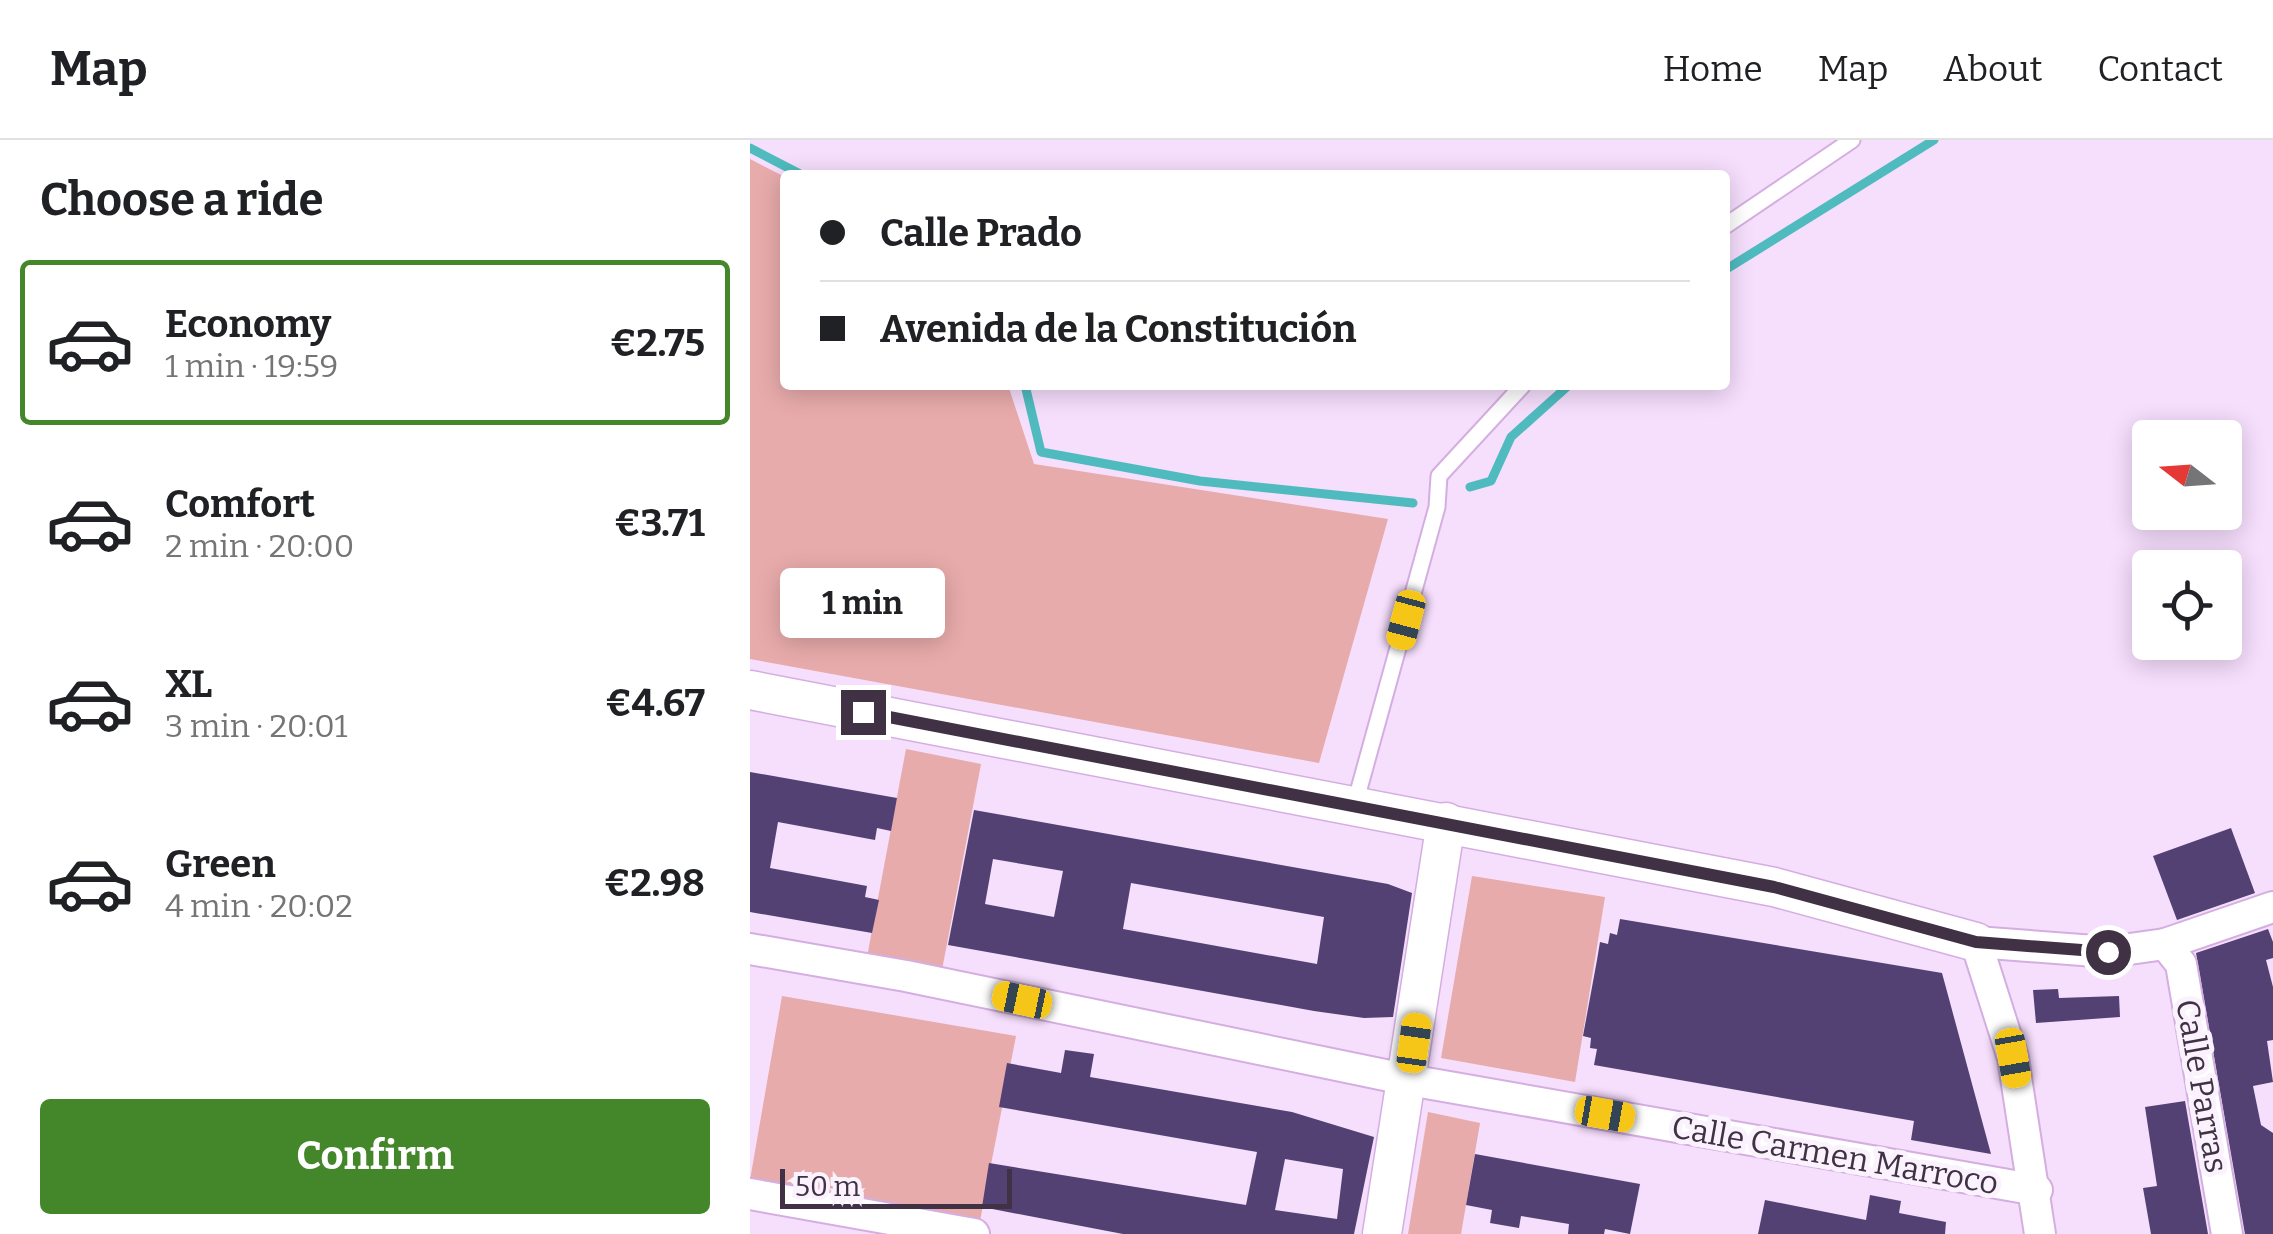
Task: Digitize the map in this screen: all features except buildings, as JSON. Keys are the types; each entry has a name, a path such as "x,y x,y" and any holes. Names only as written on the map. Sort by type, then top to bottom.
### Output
{"street":[{"path":"750,690 1774,887 1976,942 2108,952 2166,944 2273,907"},
{"path":"1382,1234 1409,1080 1446,822"},
{"path":"1976,942 2013,1058 2040,1234"},
{"name":"Calle Parras","path":"2166,944 2181,964 2227,1234"},
{"name":"Calle Carmen Marroco","path":"750,950 906,976 1409,1080 2036,1190"},
{"path":"750,1194 974,1234"}],"lane":[{"path":"1730,223 1852,140"},
{"path":"1354,808 1437,508 1439,476 1518,390"}],"shaded area":[{"path":"750,159 780,174 780,390 1010,390 1034,464 1388,519 1319,763 750,659"},
{"path":"906,749 981,764 942,970 867,957"},
{"path":"1472,876 1605,897 1575,1082 1441,1058"},
{"path":"782,996 1016,1036 980,1221 750,1180"},
{"path":"1428,1112 1480,1123 1461,1234 1408,1234"}],"waterway":[{"path":"1730,267 1934,140"},
{"path":"750,148 792,170"},
{"path":"1026,390 1041,452 1200,481 1413,503"},
{"path":"1470,487 1491,481 1511,437 1563,390"}],"route":[{"path":"863,712 1774,887 1976,942 2108,952"}]}
